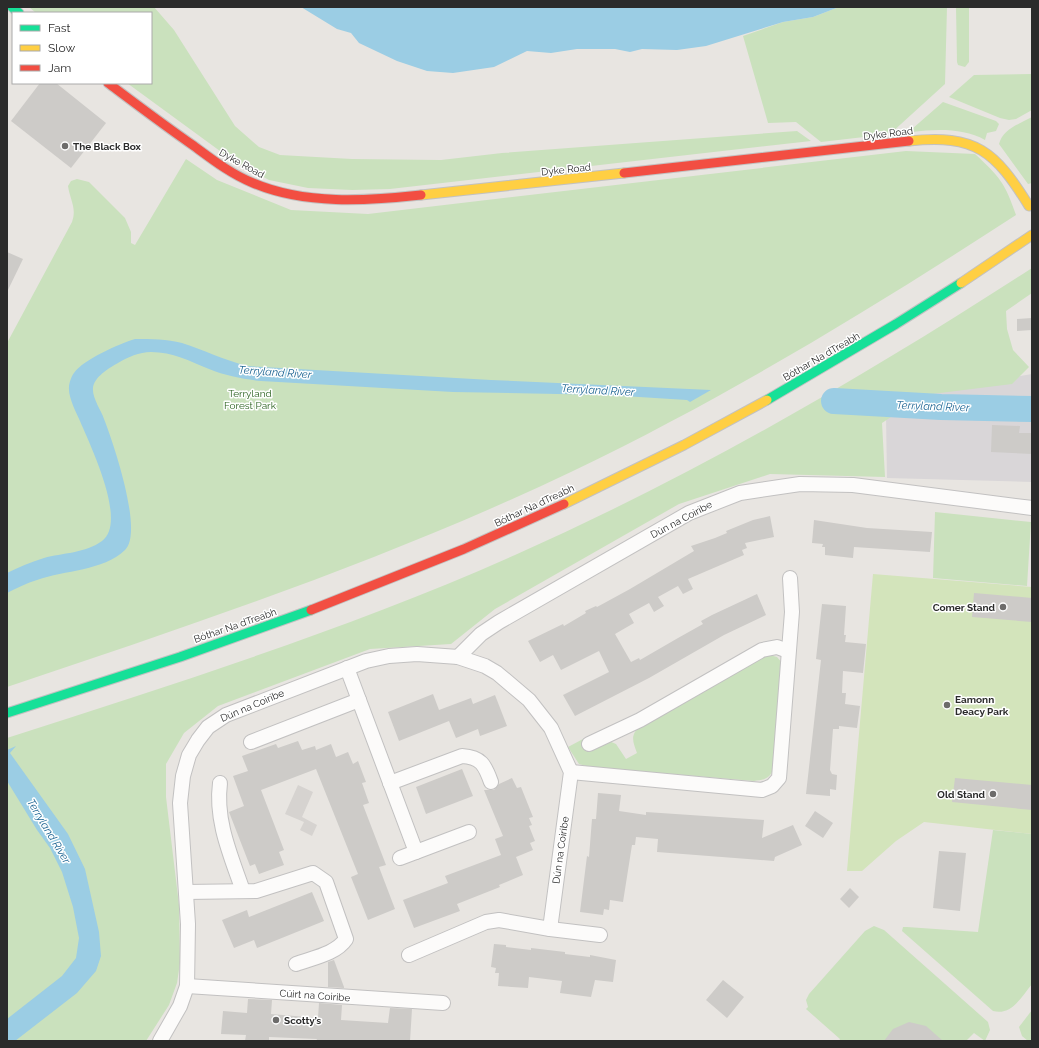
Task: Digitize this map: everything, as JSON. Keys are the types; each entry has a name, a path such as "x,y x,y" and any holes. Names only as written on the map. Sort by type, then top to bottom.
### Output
{"main road":[{"name":"Dyke Road","path":"109,84 171,131 231,171 263,187 300,196 344,200 396,198 920,140 944,139 964,142 986,151 1010,176 1029,206"},
{"name":"Bóthar Na dTreabh","path":"7,713 80,690 297,615 464,549 552,509 664,455 806,378 969,278 1032,234"}],"street":[{"name":"Dún na Coiribe","path":"458,657 481,634 499,622 689,513 740,493 800,484 853,485 1032,508"},
{"path":"572,772 762,790 772,786 779,778 792,612 790,578"},
{"path":"589,744 640,720 762,650 777,647 788,651"},
{"name":"Dún na Coiribe","path":"160,1041 180,1006 187,986 188,924 180,803 185,769 189,754 208,727 226,715 366,661 389,656 417,654 458,657 485,666 497,673 529,700 550,728 572,772 550,929"},
{"path":"347,668 416,852"},
{"path":"251,742 359,700"},
{"path":"390,783 462,756 472,756 480,761 486,769 492,782"},
{"path":"220,783 218,795 228,852 243,891"},
{"path":"400,858 469,832"},
{"path":"186,892 256,891 313,873 326,882 346,939 332,951 296,964"},
{"path":"409,955 486,922 499,920 550,929 600,935"},
{"name":"Cúirt na Coiribe","path":"187,986 443,1003"}],"shaded area":[{"path":"1032,374 1032,482 887,478 886,416 914,394"},
{"path":"298,785 313,792 302,817 317,825 312,836 300,830 304,822 285,814"}],"green space":[{"path":"29,7 154,7 174,30 235,126 259,147 280,155 352,159 441,160 502,153 797,131 811,141 390,189 352,190 308,188 269,180 235,162 128,84 152,84 152,12 35,12"},
{"path":"839,7 947,7 945,84 890,134 821,142 796,122 768,123 743,36 783,22 813,17"},
{"path":"956,7 969,7 969,62 965,67 958,65 957,62"},
{"path":"1032,74 1032,110 1016,119 1009,120 1000,118 949,97 974,75"},
{"path":"943,102 996,121 999,124 996,131 987,133 985,140 968,133 950,130 912,132 912,129"},
{"path":"1032,117 1032,183 1028,184 999,144 1004,134"},
{"name":"Terryland Forest Park","path":"906,151 975,154 1001,181 1016,215 908,284 799,350 687,413 573,471 504,503 364,561 293,588 7,687 7,343 72,222 74,212 68,186 71,181 77,179 89,182 125,218 131,232 131,243 135,245 186,159 217,180 291,210 368,214"},
{"path":"1032,268 1032,293 1006,311 1007,329 1013,350 1029,367 1012,384 924,395 882,423 885,477 770,474 679,504 495,609 451,644 370,649 218,706 184,733 166,764 166,797 179,905 180,963 177,983 169,1005 146,1041 7,1041 7,738 264,653 390,607 515,555 649,491 779,422 907,347"},
{"path":"935,512 1031,522 1027,586 933,578"},
{"name":"Eamonn Deacy Park","path":"873,574 1032,587 1032,834 924,822 896,841 862,871 847,871"},
{"path":"770,655 777,657 783,664 773,770 770,775 765,778 754,781 590,767 579,764 568,747 583,739 589,750 609,741 616,744 626,759 637,753 634,746 633,736 639,727 761,656"},
{"path":"993,830 1032,834 1032,984 1016,1004 1006,1011 1000,1012 993,1011 902,931 903,927 907,927 978,932"},
{"path":"874,926 884,930 988,1022 990,1030 985,1041 974,1033 966,1041 839,1041 840,1039 806,1009 808,1007 806,1000 809,994 865,931"},
{"path":"1032,1010 1032,1041 1028,1041 1022,1036 1019,1027"}],"water":[{"path":"301,7 839,7 813,17 783,22 706,46 677,50 642,49 630,52 615,49 577,49 551,53 527,51 494,67 453,73 427,71 397,61 359,43 351,33 337,29"},
{"path":"135,339 165,340 182,343 247,366 491,380 711,390 690,402 687,400 607,395 453,392 261,381 222,374 181,358 159,352 138,354 106,370 96,380 93,388 95,400 103,415 125,486 131,525 130,540 125,550 106,562 37,580 7,593 7,573 44,558 89,548 102,541 109,531 111,518 109,501 98,465 73,404 69,391 69,385 73,374 93,357 120,344"},
{"path":"16,746 10,753 68,834 85,869 99,932 101,956 96,971 77,993 15,1041 7,1041 7,1019 62,976 76,958 79,938 73,907 62,872 50,848 37,830 7,781 7,750"}],"building":[{"name":"The Black Box","path":"39,84 57,84 106,123 71,168 11,121"},
{"path":"7,252 23,259 7,292"},
{"path":"1032,318 1032,330 1017,331 1017,319"},
{"path":"992,425 1020,426 1019,433 1032,433 1032,454 991,452"},
{"path":"770,516 774,537 745,543 747,548 742,550 744,555 688,579 693,589 683,594 678,586 658,597 664,606 654,612 649,603 629,614 634,623 615,634 631,662 639,658 640,660 703,624 701,621 712,615 757,594 766,615 724,635 649,678 575,716 563,695 609,672 599,651 561,670 553,655 540,662 528,641 563,624 564,626 586,613 585,611 596,606 597,607 630,589 694,551 691,546 727,533 726,531 753,520"},
{"path":"814,520 867,528 932,532 930,552 854,547 853,558 825,555 825,547 822,547 823,544 812,543"},
{"name":"Comer Stand","path":"974,593 1032,598 1032,622 972,617"},
{"path":"822,604 846,606 845,642 866,644 863,673 843,671 842,693 846,693 845,704 860,706 857,728 839,726 839,729 833,729 830,770 832,774 837,775 836,790 830,789 830,796 806,794 821,660 816,659"},
{"path":"433,694 439,710 471,698 473,704 495,695 507,726 480,736 478,729 456,738 449,721 399,741 388,712"},
{"path":"298,741 302,750 315,746 316,750 331,744 336,757 348,752 353,764 358,761 366,782 362,783 369,803 363,805 386,865 379,867 395,909 368,920 351,877 358,874 316,769 261,790 284,850 279,852 284,865 259,874 255,864 250,866 229,812 244,806 233,776 248,771 242,756 276,744 278,748"},
{"path":"462,769 473,796 426,814 416,787"},
{"path":"512,778 517,788 521,787 533,817 529,818 532,825 529,826 535,841 530,843 533,850 516,857 523,875 499,885 500,887 457,904 460,911 414,928 403,900 448,883 445,876 501,855 495,839 503,836 484,790 494,790 499,784"},
{"name":"Old Stand","path":"955,778 1032,785 1032,810 952,802"},
{"path":"598,793 621,795 619,811 646,815 646,812 764,820 762,838 793,825 802,845 775,857 774,861 657,852 658,839 636,837 635,845 632,845 623,902 610,900 609,910 604,909 603,915 580,912 587,856 589,857 592,819 596,819"},
{"path":"815,811 833,823 823,838 805,826"},
{"path":"939,851 966,853 960,911 933,908"},
{"path":"850,888 859,897 849,908 840,899"},
{"path":"312,892 324,921 257,948 254,940 234,948 222,920 247,910 249,917"},
{"path":"494,944 531,950 531,948 565,952 565,954 590,957 590,955 616,960 613,982 595,980 591,997 560,993 562,981 529,977 528,988 498,986 499,973 495,973 496,968 491,967"},
{"path":"334,960 344,988 328,987 328,962"},
{"path":"723,980 744,997 727,1018 706,1000"},
{"path":"248,999 272,1000 271,1014 318,1018 319,1003 342,1005 341,1020 388,1023 390,1008 412,1009 410,1041 316,1041 317,1039 269,1037 269,1041 245,1041 246,1035 221,1034 223,1011 247,1013"},
{"path":"909,1022 926,1026 943,1041 884,1041 893,1029"}],"waterway":[{"name":"Terryland River","path":"834,401 941,407 1032,409"}],"traffic: fast":[{"path":"12,7 18,12"},
{"path":"767,400 896,324 961,283"},
{"path":"7,713 180,657 311,610"}],"traffic: slow":[{"path":"909,141 951,140 967,144 981,150 994,159 1017,187 1029,206"},
{"path":"421,195 624,173"},
{"path":"961,283 1032,235"},
{"path":"564,504 684,445 767,400"}],"traffic: jam":[{"path":"109,84 215,161 253,183 293,195 336,200 379,199 421,195"},
{"path":"624,173 909,141"},
{"path":"311,610 464,549 564,504"}],"place":[{"name":"The Black Box","path":"65,146"},
{"name":"Comer Stand","path":"1003,607"},
{"name":"Eamonn Deacy Park","path":"947,705"},
{"name":"Old Stand","path":"993,794"},
{"name":"Scotty’s","path":"276,1020"}]}
